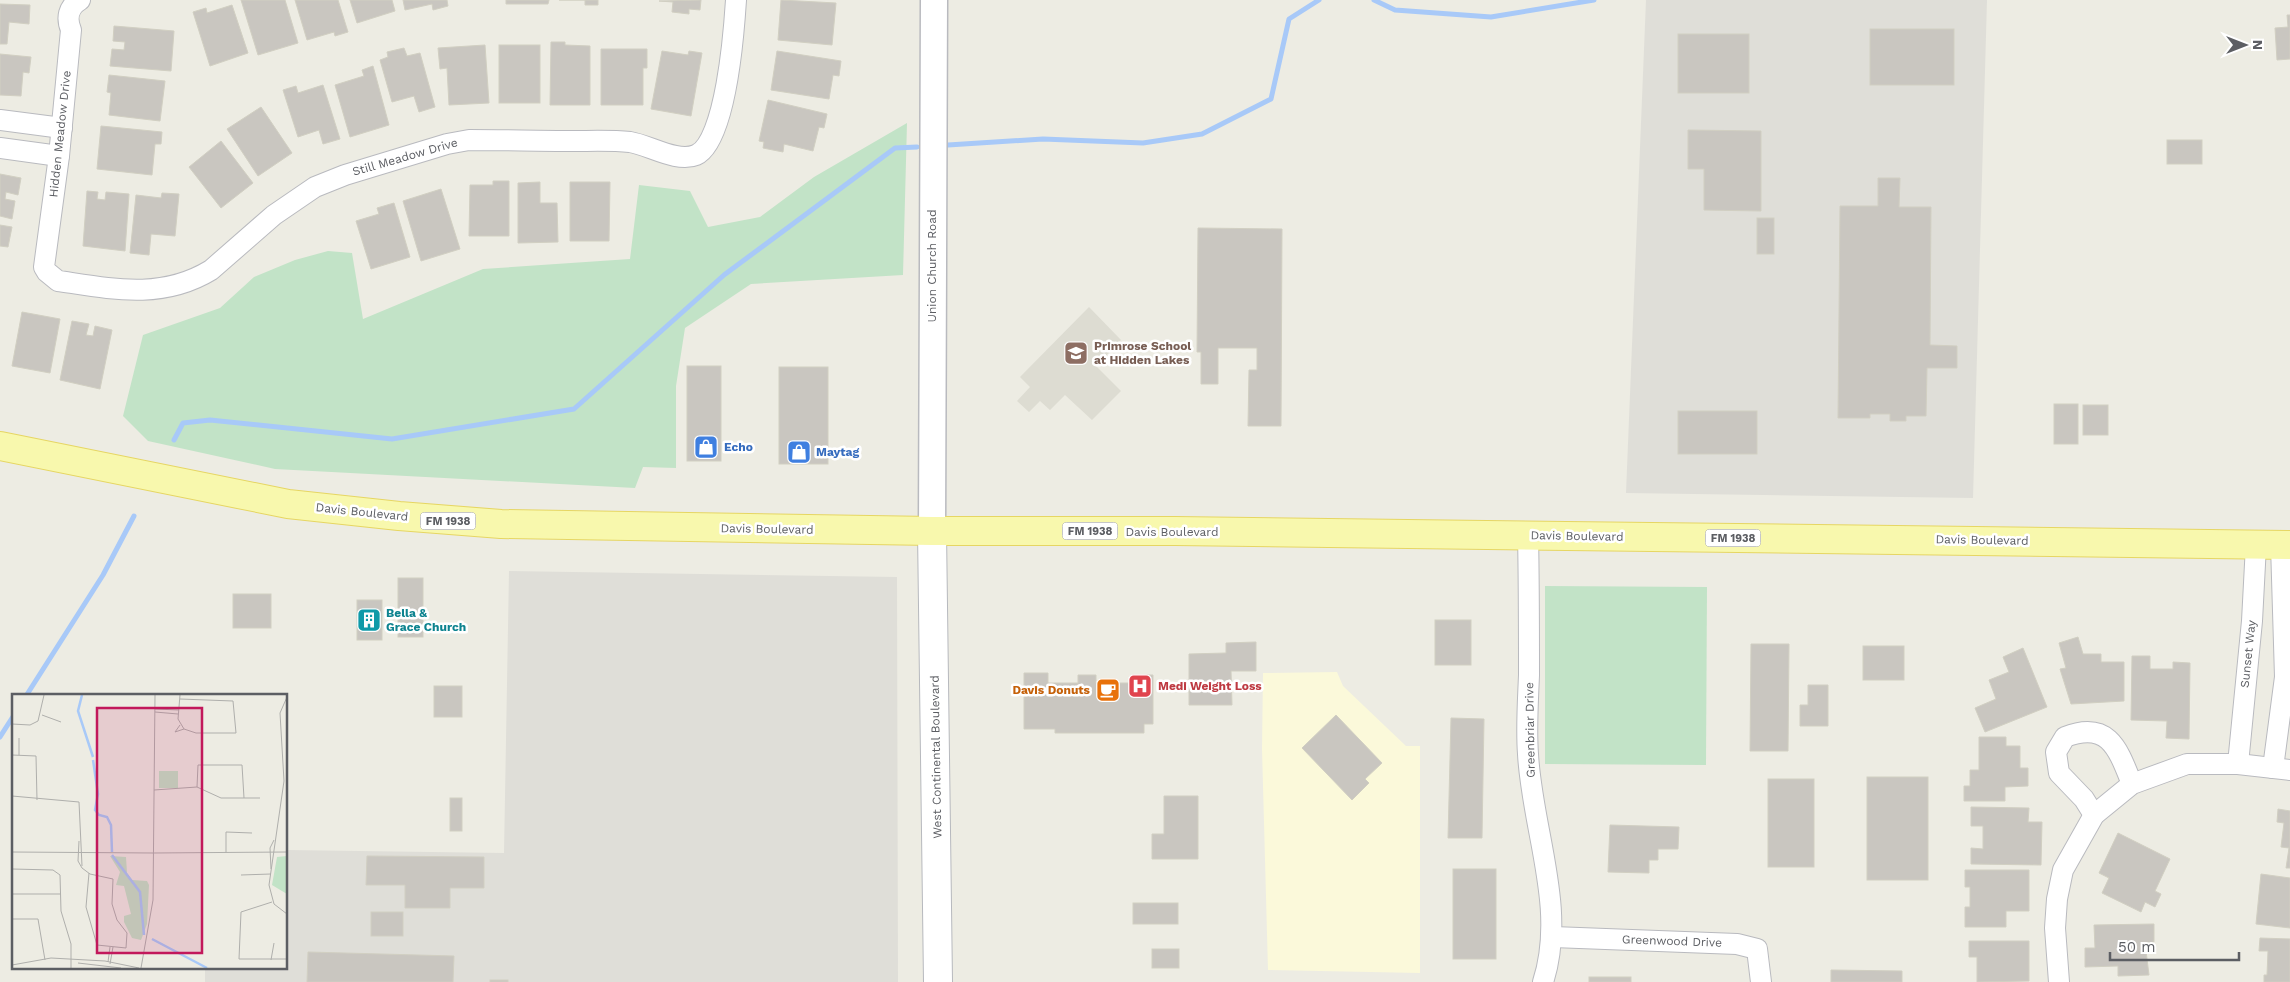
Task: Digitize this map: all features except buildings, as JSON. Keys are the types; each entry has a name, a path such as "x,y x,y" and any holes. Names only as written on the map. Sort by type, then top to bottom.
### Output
{"main road":[{"name":"Davis Boulevard","path":"0,446 236,495 344,511 501,524 932,531 1528,535 2276,545"},
{"name":"West Continental Boulevard","path":"932,531 938,982"}],"street":[{"name":"Hidden Meadow Drive","path":"47,272 44,260 59,156 71,30 68,17 72,7 80,0"},
{"name":"Still Meadow Drive","path":"47,272 58,280 133,290 161,290 181,286 211,270 274,215 315,187 345,174 458,141 614,141 642,144 675,157 697,155 706,146 712,135 727,83 736,0"},
{"name":"Union Church Road","path":"932,531 934,0"},
{"path":"0,120 62,128"},
{"path":"0,148 59,156"},
{"name":"Greenbriar Drive","path":"1528,535 1530,608 1528,753 1532,804 1552,903 1553,936 1550,963 1543,982"},
{"path":"2059,982 2055,928 2057,899 2063,870 2094,815 2132,784 2187,764 2238,764 2281,769 2285,677 2276,545"},
{"name":"Sunset Way","path":"2238,764 2252,621 2276,545"},
{"path":"2094,815 2084,799 2060,773 2056,752 2065,737 2081,731 2096,732 2113,742 2132,784"},
{"name":"Greenwood Drive","path":"1553,936 1737,944 1757,949 1761,982"}],"shaded area":[{"path":"1646,0 1987,0 1973,498 1626,493"},
{"name":"Primrose School at Hidden Lakes","path":"1089,307 1121,340 1096,366 1121,391 1092,420 1065,395 1050,410 1040,401 1029,412 1017,401 1030,387 1020,377"},
{"path":"509,571 897,577 898,982 205,982 205,970 288,970 288,850 504,853"},
{"path":"1337,672 1343,686 1406,746 1420,746 1420,973 1268,970 1262,749 1263,673"}],"green space":[{"path":"907,123 903,275 751,284 685,328 676,386 676,468 643,467 635,488 275,469 148,441 123,416 143,335 220,308 254,277 295,260 328,251 352,253 363,319 483,269 630,259 639,185 690,191 708,227 760,217 814,177"},
{"path":"1545,586 1707,587 1706,765 1545,764"}],"waterway":[{"path":"948,145 1043,139 1143,143 1202,134 1271,99 1289,19 1319,0"},
{"path":"1374,0 1395,10 1491,17 1594,0"},
{"path":"174,440 183,423 210,420 392,439 574,409 724,275 895,148 917,147"},
{"path":"27,694 103,575 134,516"},
{"path":"0,737 12,718"}],"place":[{"name":"Primrose School at Hidden Lakes","path":"1076,353"},
{"name":"Echo","path":"706,447"},
{"name":"Maytag","path":"799,452"},
{"name":"Bella & Grace Church","path":"369,620"},
{"name":"Medi Weight Loss","path":"1140,686"},
{"name":"Davis Donuts","path":"1108,690"}]}
